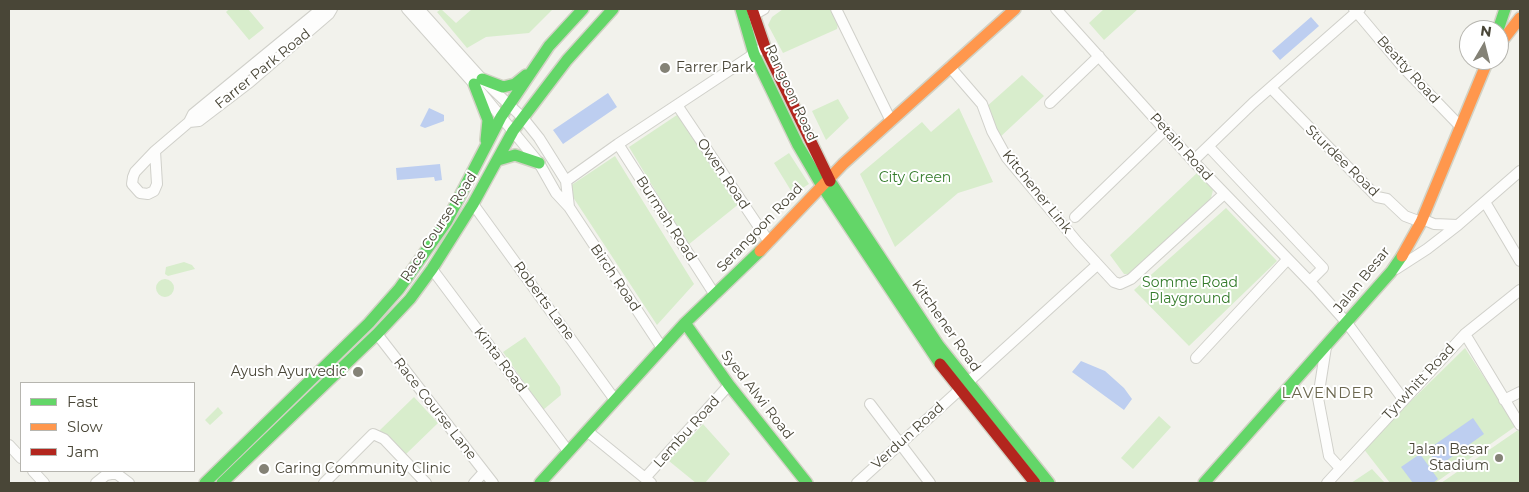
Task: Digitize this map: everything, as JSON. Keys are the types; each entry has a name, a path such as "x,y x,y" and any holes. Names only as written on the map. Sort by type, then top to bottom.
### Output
{"street":[{"name":"Farrer Park Road","path":"156,151 189,122 193,114 321,9"},
{"name":"Farrer Park Road","path":"189,122 199,121 250,82 329,14 332,9"},
{"path":"407,9 478,82 503,87 515,84 532,70"},
{"path":"419,9 478,82 488,120 482,155"},
{"name":"Race Course Road","path":"206,483 369,323 399,289 447,220 501,117 549,46 583,9"},
{"name":"Race Course Road","path":"222,483 377,334 410,299 432,269 473,204 513,131 567,60 613,9"},
{"path":"836,9 891,121"},
{"name":"Serangoon Road","path":"540,483 685,323 769,242 826,182 1015,9"},
{"name":"Petain Road","path":"1056,9 1193,161 1287,260 1310,281 1347,323 1403,399"},
{"path":"1193,161 1357,10"},
{"name":"Beatty Road","path":"1357,10 1402,66 1460,126"},
{"name":"Rangoon Road","path":"751,12 826,182"},
{"name":"Rangoon Road","path":"751,12 754,54 798,145 826,182"},
{"path":"1509,32 1520,18"},
{"path":"566,181 618,144 765,47"},
{"path":"1050,103 1099,56"},
{"name":"Kitchener Link","path":"950,67 982,104 992,131 1007,158 1097,265 1114,282 1125,283 1224,194"},
{"name":"Jalan Besar","path":"1204,483 1251,427 1326,347 1391,272 1411,243 1484,70"},
{"name":"Birch Road","path":"478,82 510,104 552,157 566,181 569,207"},
{"name":"Birch Road","path":"478,82 501,117 539,163 556,194 569,207 662,348"},
{"name":"Sturdee Road","path":"1271,88 1377,197 1387,199 1405,216 1434,224 1458,224"},
{"name":"Owen Road","path":"677,105 769,242"},
{"path":"1075,217 1165,130"},
{"name":"Burmah Road","path":"618,144 715,294"},
{"name":"Petain Road","path":"1209,147 1323,268 1310,281"},
{"path":"498,160 516,155 539,163"},
{"path":"1391,272 1427,249 1520,171"},
{"name":"Kitchener Road","path":"826,182 964,386 1035,483"},
{"path":"1485,202 1520,262"},
{"name":"Roberts Lane","path":"473,204 615,400"},
{"path":"1196,358 1287,260"},
{"path":"964,386 1097,265"},
{"name":"Kinta Road","path":"432,269 568,451"},
{"name":"Tyrwhitt Road","path":"1326,483 1465,334 1520,290"},
{"name":"Syed Alwi Road","path":"685,323 729,385 807,483"},
{"name":"Race Course Lane","path":"377,334 493,483"},
{"path":"1465,334 1520,426"},
{"path":"1326,347 1318,398 1329,456 1340,468"},
{"name":"Lembu Road","path":"648,481 729,385"},
{"name":"Kitchener Road","path":"964,386 1049,483"},
{"name":"Verdun Road","path":"857,483 964,386"},
{"path":"1504,400 1520,392"},
{"path":"870,404 930,483"},
{"path":"587,431 648,481"},
{"path":"324,483 373,434 384,439 424,481"},
{"path":"9,445 20,457"},
{"path":"34,472 44,483"},
{"path":"474,483 484,472"},
{"path":"96,483 111,474 117,474 129,483"}],"green space":[{"path":"229,9 248,9 264,28 249,40 226,12"},
{"path":"441,9 456,23 472,9 553,9 529,33 486,37 467,48 437,12"},
{"path":"783,9 830,9 838,24 837,29 783,53 768,25 772,17"},
{"path":"1104,9 1138,9 1104,40 1089,23"},
{"path":"1022,75 1044,96 998,139 985,108"},
{"path":"838,99 849,118 826,140 812,111"},
{"name":"City Green","path":"959,108 993,182 958,193 895,247 860,174 922,122 931,132"},
{"path":"680,113 740,203 688,245 629,147"},
{"path":"789,153 809,184 793,194 774,163"},
{"path":"615,156 694,284 657,325 567,188"},
{"path":"1197,173 1213,190 1211,198 1131,274 1124,274 1110,255"},
{"name":"Somme Road Playground","path":"1226,208 1277,261 1189,346 1134,290"},
{"path":"184,262 192,265 195,269 168,276 165,274 166,267"},
{"path":"165,279 171,282 174,288 171,294 165,297 159,294 156,288 159,282"},
{"path":"525,337 560,387 561,395 543,410 503,352"},
{"path":"1465,348 1516,426 1435,483 1390,483 1363,448"},
{"path":"414,397 438,423 404,456 379,431"},
{"path":"218,407 223,413 210,425 205,420"},
{"path":"1159,416 1171,427 1133,469 1121,458"},
{"path":"703,424 730,454 705,483 696,483 669,461"},
{"name":"Jalan Besar Stadium","path":"1518,430 1520,433 1520,483 1441,483"},
{"name":"Jalan Besar Stadium","path":"1372,469 1385,483 1351,483"}],"water":[{"path":"1311,17 1319,26 1280,60 1272,51"},
{"path":"608,93 617,107 563,144 553,130"},
{"path":"429,108 444,115 444,121 425,128 420,126"},
{"path":"440,164 442,180 435,181 434,177 397,180 396,168"},
{"path":"1081,361 1105,371 1124,388 1132,399 1124,410 1072,372"},
{"path":"1473,418 1484,434 1439,466 1427,450"},
{"path":"1420,454 1438,479 1433,483 1413,483 1401,467"}],"traffic: fast":[{"path":"205,483 369,323 399,289 447,221 501,117 549,46 583,9"},
{"path":"222,483 377,334 410,299 432,269 473,204 513,131 567,60 613,9"},
{"path":"741,9 754,54 798,145 822,186 940,364"},
{"path":"1501,20 1505,9"},
{"path":"482,79 503,87 515,84 526,75"},
{"path":"474,84 488,120 486,140"},
{"path":"498,160 515,155 539,163"},
{"path":"830,181 939,346 1049,483"},
{"path":"540,483 685,323 760,251"},
{"path":"1204,483 1391,272 1402,256"},
{"path":"685,323 729,385 807,483"}],"traffic: slow":[{"path":"760,251 843,164 1015,9"},
{"path":"1509,32 1520,18"},
{"path":"1402,256 1421,222 1484,70"}],"traffic: jam":[{"path":"752,9 765,47 830,181"},
{"path":"940,364 1035,483"}],"place":[{"name":"Farrer Park","path":"665,68"},
{"name":"Ayush Ayurvedic","path":"358,372"},
{"name":"Jalan Besar Stadium","path":"1499,458"},
{"name":"Caring Community Clinic","path":"264,469"}],"district":[{"name":"LAVENDER","path":"1328,394"}]}
